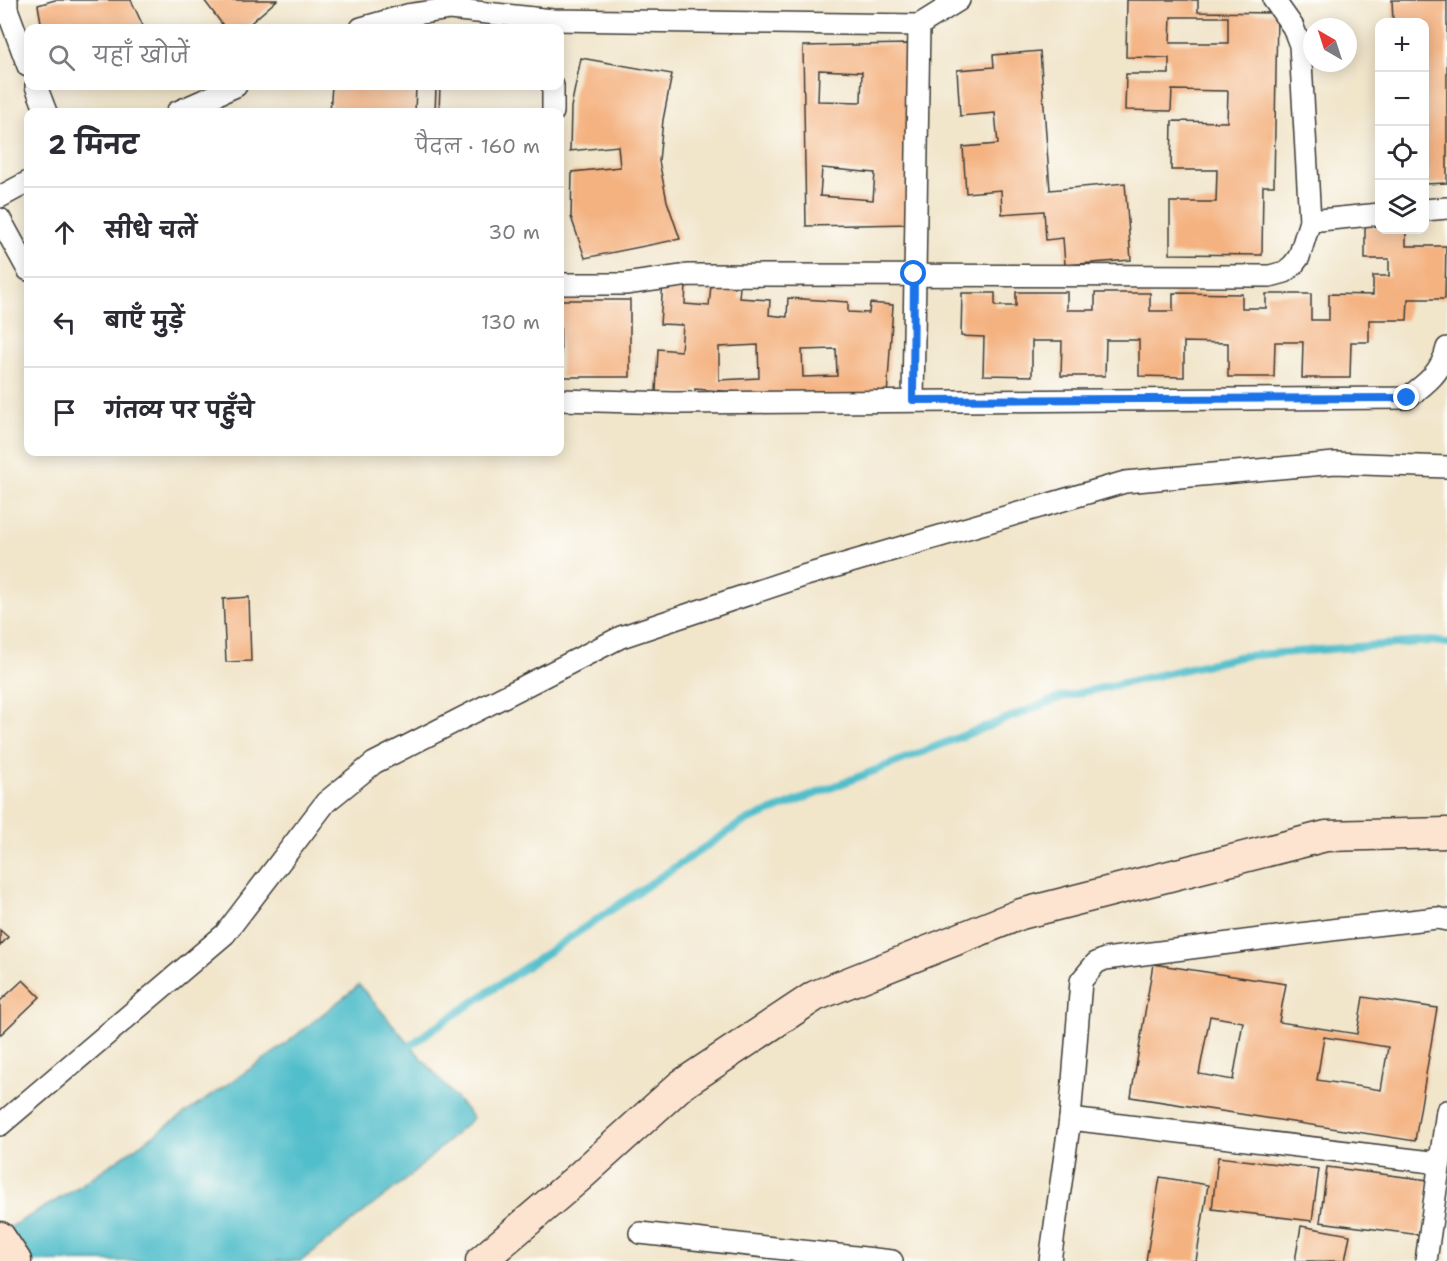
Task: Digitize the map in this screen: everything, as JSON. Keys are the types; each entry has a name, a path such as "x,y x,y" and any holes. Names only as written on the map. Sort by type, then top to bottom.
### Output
{"street":[{"path":"7,0 7,9 24,55"},
{"path":"564,24 920,25 959,0"},
{"path":"564,284 625,284 689,275 1270,276 1285,272 1299,257 1310,221 1300,45 1293,27 1274,0"},
{"path":"375,24 449,4 553,24"},
{"path":"913,400 920,25"},
{"path":"38,90 44,108"},
{"path":"186,108 227,90"},
{"path":"553,90 553,108"},
{"path":"0,197 24,185"},
{"path":"1429,210 1447,208"},
{"path":"1310,221 1375,214"},
{"path":"0,219 24,263"},
{"path":"564,400 673,403 1407,398 1436,374 1444,362 1447,348"},
{"path":"0,1125 225,934 326,802 351,780 374,763 621,637 802,576 1125,482 1335,464 1447,467"},
{"path":"481,1261 577,1179 681,1085 816,996 1021,914 1326,836 1447,833"},
{"path":"1050,1261 1070,1119 1081,981 1096,963 1105,959 1339,928 1437,918 1447,920"},
{"path":"1426,1261 1447,1111"},
{"path":"1070,1119 1440,1163"},
{"path":"640,1233 788,1256 892,1261"},
{"path":"0,1237 16,1261"}],"water":[{"path":"359,985 473,1118 409,1177 301,1261 0,1261 0,1233 69,1193 279,1049"}],"building":[{"path":"55,0 131,0 142,24 41,24 38,5"},
{"path":"204,0 277,0 250,24 222,24"},
{"path":"1127,0 1198,0 1198,12 1277,13 1274,186 1263,186 1262,255 1170,254 1170,202 1216,202 1217,170 1171,170 1172,121 1227,122 1228,91 1172,90 1171,111 1125,110 1126,74 1169,74 1169,58 1126,57","holes":["1171,17 1228,17 1228,43 1170,43"]},
{"path":"1392,0 1447,0 1447,183 1429,184 1429,18 1393,18"},
{"path":"908,44 911,224 806,226 803,46","holes":["819,70 862,72 861,102 818,101","822,168 875,173 873,200 820,196"]},
{"path":"1040,51 1050,190 1125,183 1131,260 1065,265 1063,238 1046,240 1044,211 1002,214 1001,190 966,193 963,147 998,144 995,113 960,116 957,70 994,67 993,55"},
{"path":"581,58 672,74 663,120 659,161 667,201 680,239 585,258 571,217 572,172 620,167 618,146 570,151 571,107"},
{"path":"332,90 416,90 415,108 330,108"},
{"path":"436,90 440,90 439,108 435,108"},
{"path":"1365,226 1375,226 1375,234 1406,234 1406,246 1446,246 1445,299 1408,299 1407,320 1369,320 1369,342 1351,342 1350,378 1302,378 1303,342 1275,342 1274,377 1228,377 1228,343 1184,342 1184,377 1139,376 1139,340 1106,340 1105,376 1061,376 1062,341 1032,341 1032,376 983,375 984,337 961,336 962,293 995,293 995,306 1016,306 1016,292 1067,292 1067,310 1095,310 1095,293 1150,293 1150,311 1173,311 1173,293 1242,294 1242,308 1266,308 1266,294 1311,294 1311,320 1329,320 1329,294 1373,295 1373,276 1389,276 1389,259 1365,259"},
{"path":"663,282 686,284 685,304 709,306 711,285 740,287 739,298 770,300 769,315 787,317 788,298 848,302 848,312 869,313 870,303 893,305 887,396 813,397 695,389 695,394 656,392 658,349 681,351 683,325 660,324","holes":["758,345 759,378 719,380 719,347","836,349 837,376 803,377 802,350"]},
{"path":"564,300 630,300 630,377 564,377"},
{"path":"249,597 251,661 226,662 223,599"},
{"path":"0,930 8,937 0,946"},
{"path":"1153,964 1286,984 1279,1022 1357,1034 1363,997 1437,1008 1415,1141 1131,1097","holes":["1210,1016 1243,1022 1233,1080 1199,1074","1324,1037 1388,1047 1381,1090 1317,1080"]},
{"path":"23,980 40,997 0,1035 0,1001"},
{"path":"1218,1157 1319,1169 1312,1221 1212,1209"},
{"path":"1327,1167 1428,1180 1420,1235 1320,1222"},
{"path":"1160,1177 1208,1185 1196,1261 1146,1261"},
{"path":"1301,1226 1350,1235 1345,1261 1295,1261"}],"waterway":[{"path":"405,1050 741,823 1062,697 1243,656 1432,641 1447,643"}],"route":[{"path":"914,274 913,400 1407,398"}]}
